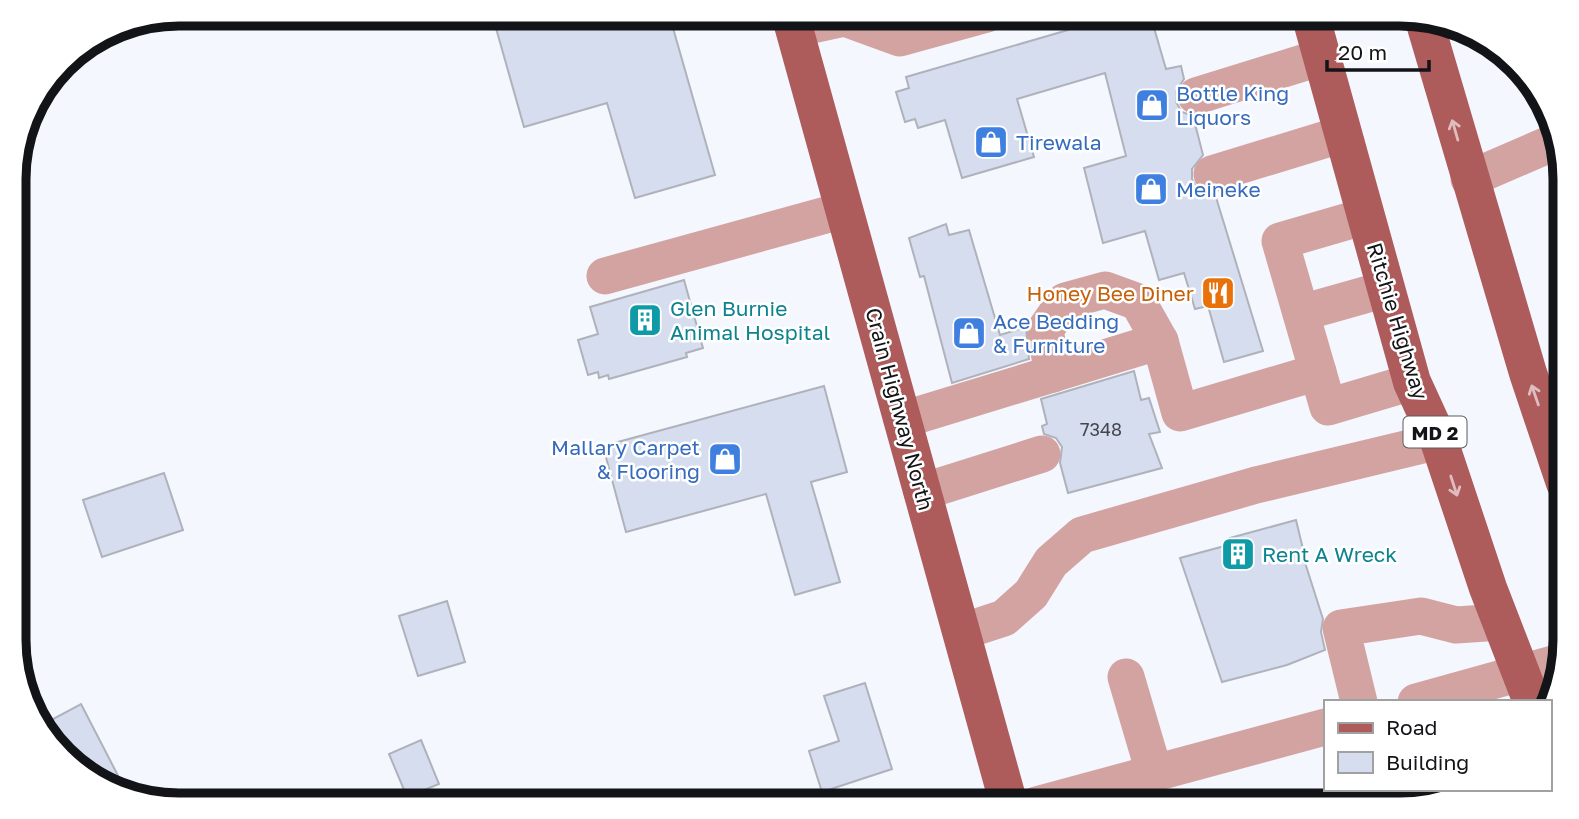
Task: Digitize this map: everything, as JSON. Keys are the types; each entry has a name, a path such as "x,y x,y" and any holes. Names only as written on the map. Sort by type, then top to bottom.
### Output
{"main road":[{"name":"Crain Highway North","path":"793,26 1005,792"},
{"name":"Ritchie Highway","path":"1313,26 1412,382 1440,441 1501,622 1527,687"},
{"path":"1426,29 1469,179 1553,448"}],"street":[{"path":"868,26 900,38 942,26"},
{"path":"1196,96 1322,57"},
{"path":"1212,174 1343,134"},
{"path":"1469,179 1549,145"},
{"path":"605,276 844,210"},
{"path":"1366,216 1280,241 1328,407 1412,382"},
{"path":"1301,313 1386,289"},
{"path":"1053,374 1045,330 1065,301 1105,290 1138,302 1160,341 1180,413 1318,372"},
{"path":"902,420 1160,341"},
{"path":"961,632 1004,618 1031,594 1051,562 1082,535 1256,485 1440,441"},
{"path":"922,492 1042,454"},
{"path":"1359,700 1341,628 1421,616 1456,625 1501,622"},
{"path":"1431,700 1527,687 1550,670"},
{"path":"1126,677 1154,772"},
{"path":"1082,792 1324,727"}],"building":[{"path":"1067,26 1154,26 1166,69 1181,66 1184,79 1176,91 1176,102 1182,112 1193,116 1203,155 1192,169 1192,179 1198,190 1215,194 1263,351 1224,362 1208,306 1195,309 1184,273 1159,280 1145,231 1103,243 1084,168 1126,156 1105,73 1017,99 1034,157 962,178 945,120 918,128 915,119 905,122 896,92 909,88 906,77 1068,30"},
{"path":"496,27 673,27 715,175 635,198 607,103 524,127"},
{"path":"946,224 949,235 969,230 1000,335 1026,327 1029,359 952,383 924,276 920,277 909,238"},
{"name":"Glen Burnie Animal Hospital","path":"684,280 703,348 686,353 687,357 609,379 608,375 599,378 598,372 588,375 578,340 598,334 590,307"},
{"path":"1134,371 1141,400 1149,398 1160,432 1149,434 1162,468 1068,493 1060,463 1062,447 1056,438 1044,434 1042,426 1047,424 1041,399"},
{"name":"Mallary Carpet & Flooring","path":"824,386 847,472 811,482 840,582 795,595 766,494 626,532 603,446"},
{"path":"164,473 183,530 102,557 83,500"},
{"path":"1296,520 1303,549 1301,550 1323,619 1321,632 1325,650 1287,665 1222,682 1180,558 1232,544 1230,538"},
{"path":"447,601 465,662 418,676 399,616"},
{"path":"865,683 892,769 822,792 809,751 839,741 824,696"},
{"path":"81,704 121,781 78,755 50,721"},
{"path":"421,740 439,784 417,793 405,793 389,754"}],"place":[{"name":"Bottle King Liquors","path":"1152,105"},
{"name":"Tirewala","path":"991,142"},
{"name":"Meineke","path":"1151,189"},
{"name":"Honey Bee Diner","path":"1218,293"},
{"name":"Glen Burnie Animal Hospital","path":"645,320"},
{"name":"Ace Bedding & Furniture","path":"969,333"},
{"name":"Mallary Carpet & Flooring","path":"725,459"},
{"name":"Rent A Wreck","path":"1238,554"}]}
